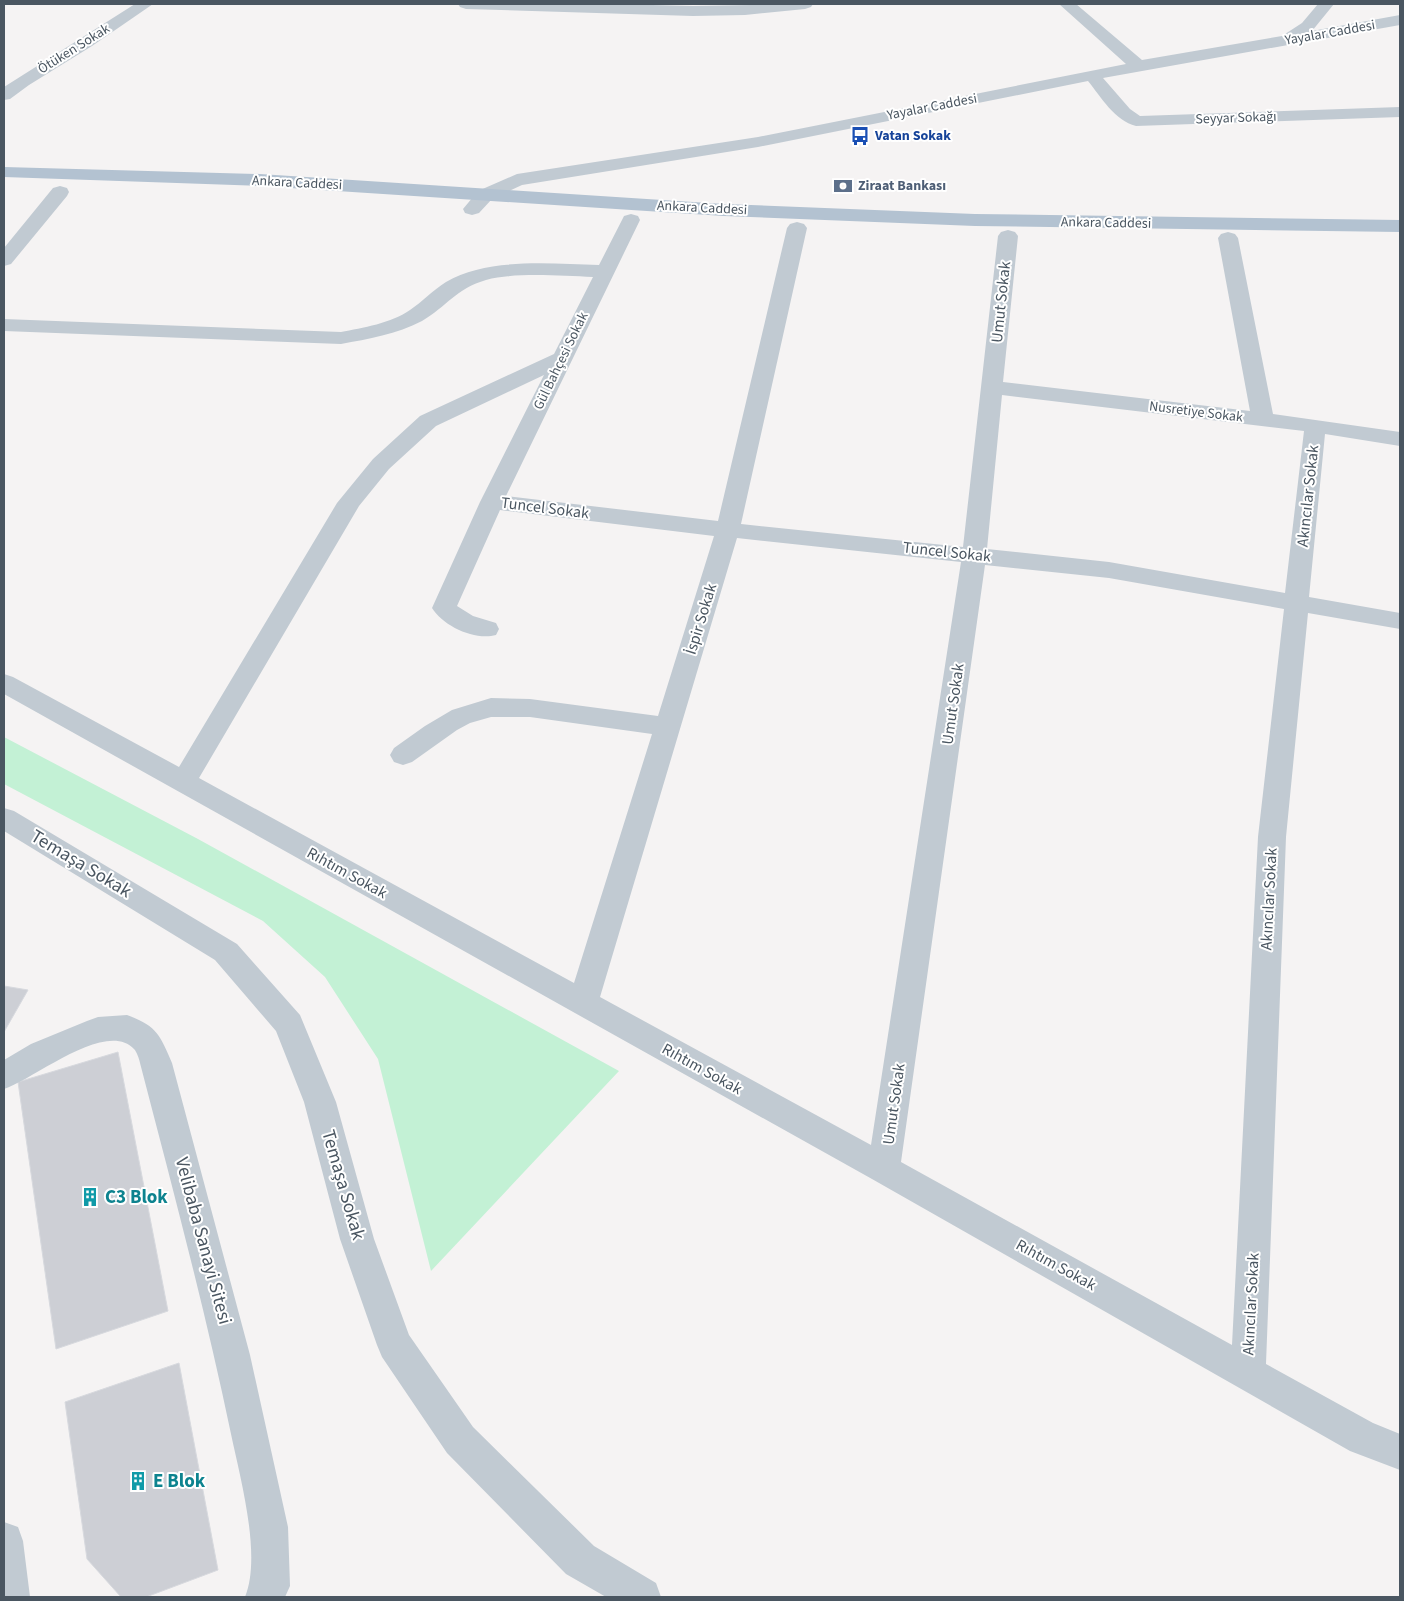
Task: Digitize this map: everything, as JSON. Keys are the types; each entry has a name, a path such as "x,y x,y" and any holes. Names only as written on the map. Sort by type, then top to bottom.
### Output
{"main road":[{"name":"Ankara Caddesi","path":"4,172 260,180 631,220 1008,236 1400,240"},
{"path":"4,189 23,190"},
{"name":"Ankara Caddesi","path":"280,199 478,202 965,219 1231,225 1400,226"}],"street":[{"name":"Ötüken Sokak","path":"4,95 143,4"},
{"path":"466,4 693,11 745,10 805,4"},
{"path":"1067,4 1139,66"},
{"path":"1287,40 1308,26 1326,4"},
{"name":"Yayalar Caddesi","path":"478,202 517,180 758,142 1139,66 1400,20"},
{"path":"4,74 23,81"},
{"name":"Seyyar Sokağı","path":"1092,76 1124,113 1136,121 1400,112"},
{"path":"4,260 60,192"},
{"name":"Gül Bahçesi Sokak","path":"487,629 451,616 444,608 492,502 631,220"},
{"name":"İspir Sokak","path":"583,1004 728,530 797,228"},
{"name":"Umut Sokak","path":"884,1170 974,555 1008,236"},
{"path":"1228,238 1263,420"},
{"path":"4,325 341,338 376,331 415,316 453,286 483,274 524,270 605,271"},
{"path":"183,782 350,503 381,464 428,421 563,358"},
{"name":"Nusretiye Sokak","path":"992,386 1400,439"},
{"name":"Akıncılar Sokak","path":"1248,1373 1272,837 1315,427"},
{"name":"Tuncel Sokak","path":"492,502 728,530 1110,570 1400,621"},
{"name":"Rıhtım Sokak","path":"4,683 884,1170 1363,1438 1400,1452"},
{"path":"403,755 458,716 492,707 512,706 668,726"},
{"name":"Temaşa Sokak","path":"4,818 226,952 289,1024 320,1102 358,1238 395,1345 460,1440 580,1560 642,1597"},
{"name":"Velibaba Sanayi Sitesi","path":"4,1076 42,1053 98,1030 127,1028 147,1041 156,1063 232,1355 269,1527 270,1586 265,1597"},
{"path":"4,1541 11,1597"}],"green space":[{"path":"4,737 198,839 619,1071 431,1271 378,1059 325,977 263,921 4,784"}],"building":[{"path":"4,986 28,990 4,1032"},
{"name":"C3 Blok","path":"118,1052 168,1311 56,1349 18,1082"},
{"name":"E Blok","path":"179,1363 218,1570 146,1597 121,1597 87,1559 65,1402"}],"place":[{"name":"Vatan Sokak","path":"860,136"},
{"name":"Ziraat Bankası","path":"843,186"},
{"name":"C3 Blok","path":"90,1197"},
{"name":"E Blok","path":"138,1481"}]}
